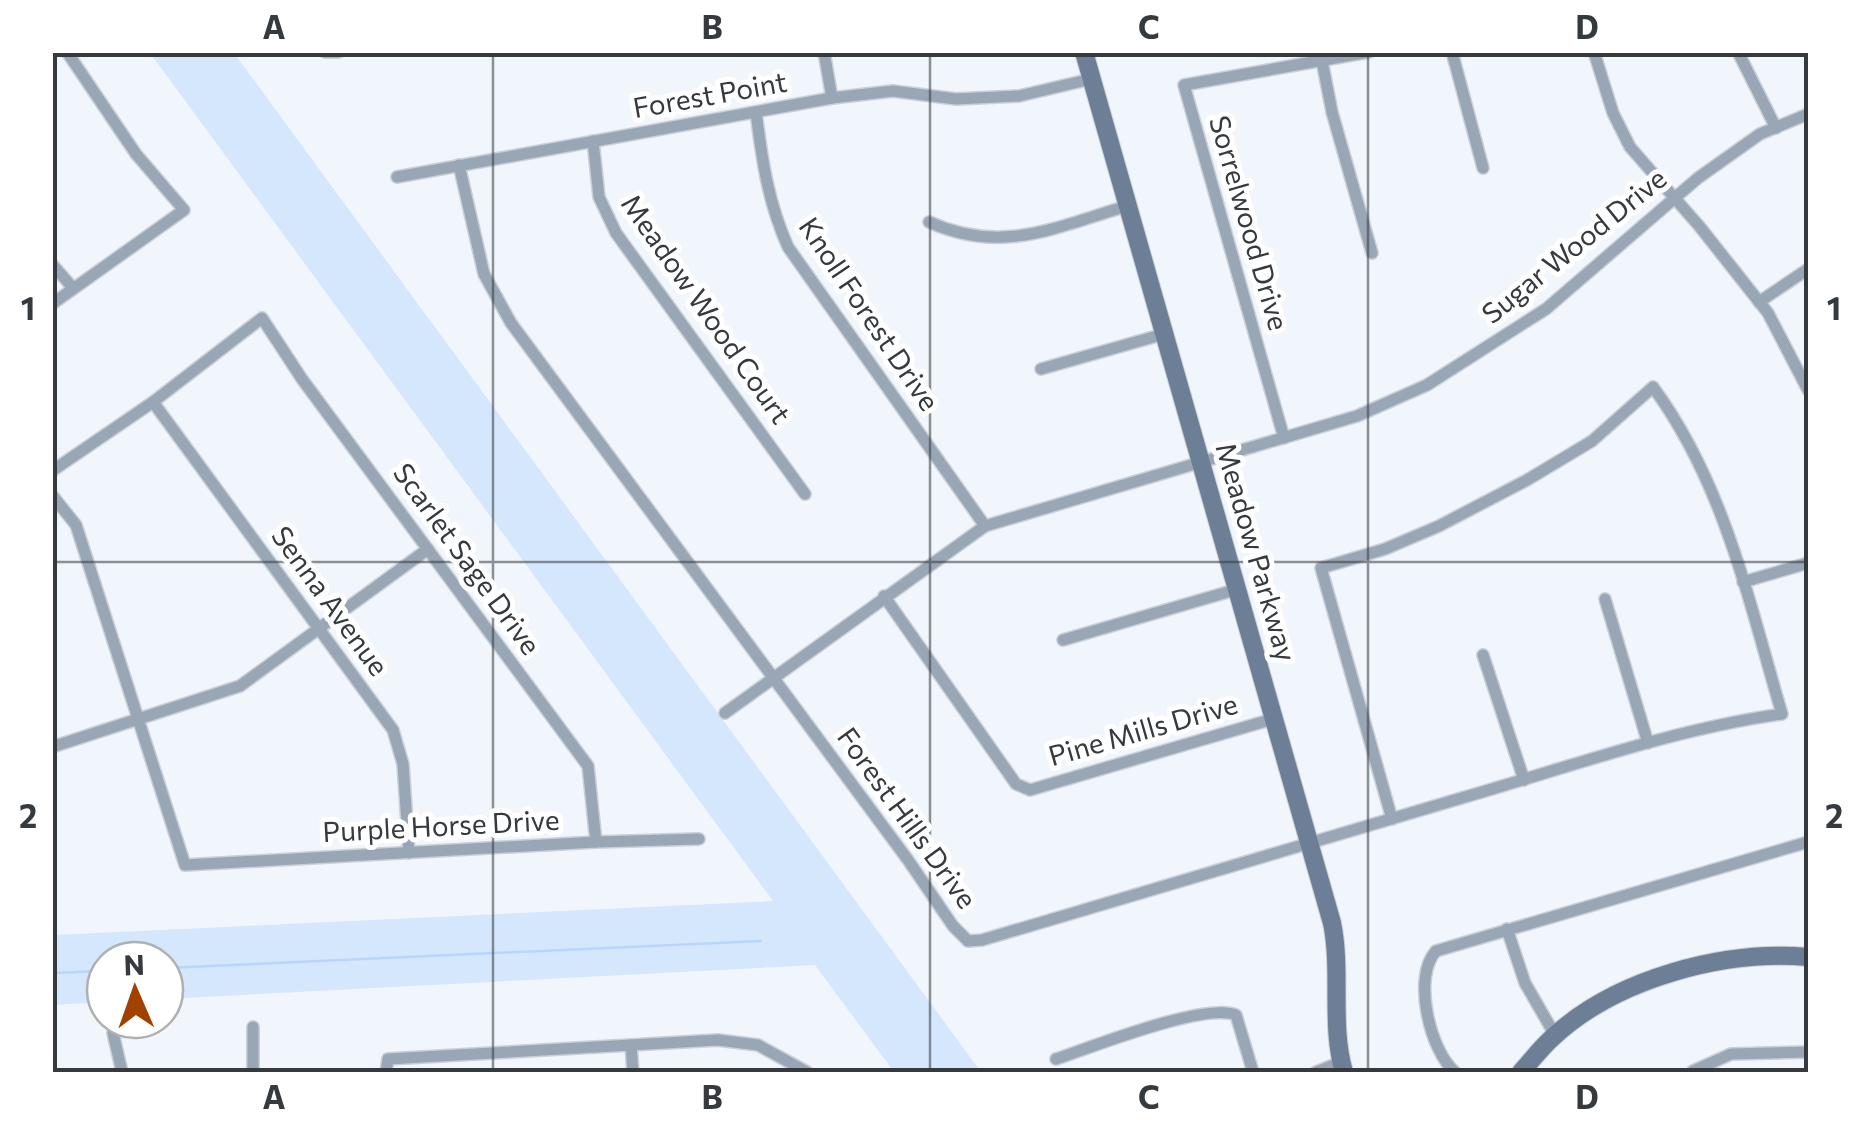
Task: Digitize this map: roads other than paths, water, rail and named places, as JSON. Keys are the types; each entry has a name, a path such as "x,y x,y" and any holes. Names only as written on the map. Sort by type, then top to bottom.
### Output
{"street":[{"path":"52,304 184,210 136,154 67,52"},
{"path":"324,52 338,52"},
{"path":"824,52 832,98"},
{"name":"Meadow Parkway","path":"1084,52 1276,718 1338,950 1343,1067"},
{"path":"1370,52 1322,60 1372,253"},
{"path":"1452,52 1483,168"},
{"path":"1594,52 1630,147 1759,302 1808,390"},
{"path":"1738,52 1776,128"},
{"name":"Sorrelwood Drive","path":"1284,438 1184,84 1322,60"},
{"name":"Forest Point","path":"397,177 832,98 893,91 956,99 1019,96 1091,79"},
{"name":"Knoll Forest Drive","path":"756,112 764,180 788,247 985,526"},
{"name":"Sugar Wood Drive","path":"724,713 985,526 1358,416 1426,385 1546,309 1674,198 1744,145 1808,114"},
{"name":"Meadow Wood Court","path":"594,141 599,197 616,233 805,494"},
{"name":"Forest Hills Drive","path":"459,165 484,274 511,324 953,926 968,941 1648,743 1782,714 1743,582"},
{"path":"929,222 972,237 1008,238 1127,206"},
{"path":"52,264 73,288"},
{"path":"1759,302 1808,268"},
{"name":"Scarlet Sage Drive","path":"152,402 262,318 302,379 588,766 596,842"},
{"path":"1041,369 1164,334"},
{"path":"1392,819 1321,568 1386,549 1439,526 1592,441 1654,387 1699,460 1743,582 1808,563"},
{"path":"52,471 152,402"},
{"name":"Senna Avenue","path":"152,402 393,730 403,764 409,853"},
{"path":"52,495 76,525 140,719"},
{"path":"52,747 240,686 428,549"},
{"path":"1063,640 1238,589"},
{"name":"Pine Mills Drive","path":"884,596 1016,784 1030,790 1276,718"},
{"path":"1605,599 1648,743"},
{"path":"1483,655 1524,780"},
{"name":"Purple Horse Drive","path":"140,719 185,865 699,839"},
{"path":"1455,1072 1446,1064 1428,1022 1426,994 1431,956 1445,946 1808,842"},
{"path":"1507,928 1525,983 1554,1036"},
{"path":"1521,1072 1554,1036 1629,989 1685,968 1730,958 1808,957"},
{"path":"1056,1060 1213,1012 1236,1015 1253,1072"},
{"path":"253,1027 253,1072"},
{"path":"116,1040 122,1072"},
{"path":"386,1072 388,1059 738,1040 775,1053 806,1072"},
{"path":"632,1044 633,1072"},
{"path":"1693,1070 1731,1054 1808,1052"},
{"path":"1316,1072 1343,1067"}],"waterway":[{"path":"185,967 761,941"},
{"path":"52,973 85,972"}]}
